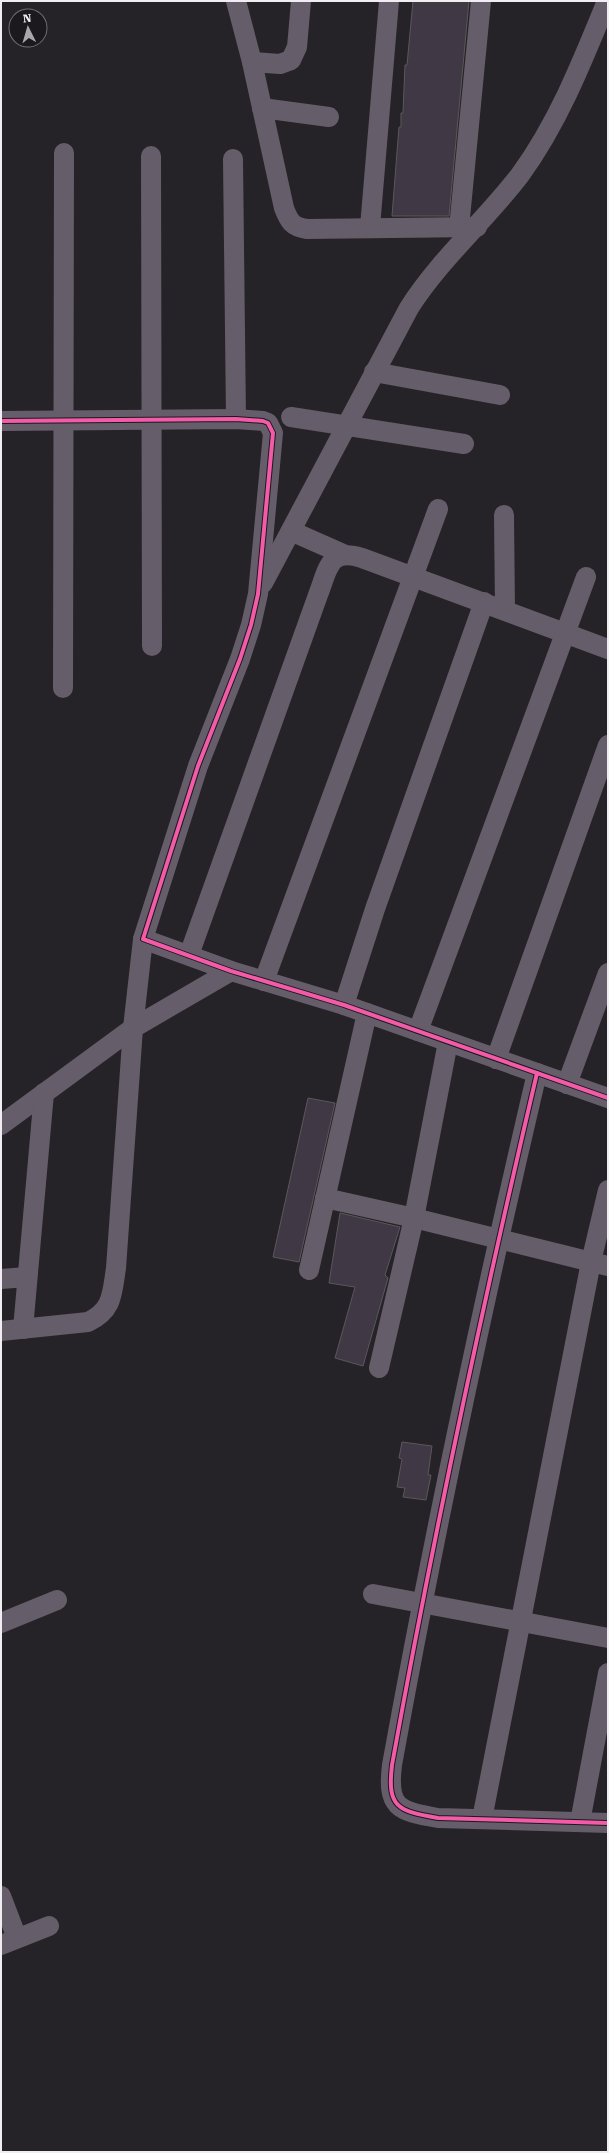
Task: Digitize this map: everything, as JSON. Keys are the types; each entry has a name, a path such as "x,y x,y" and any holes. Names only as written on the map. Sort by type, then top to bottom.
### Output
{"street":[{"path":"236,1 252,62 284,208 289,221 294,226 307,229 370,227 468,228"},
{"path":"252,62 280,64 291,60 297,47 301,1"},
{"path":"370,227 389,1"},
{"path":"468,228 481,1"},
{"path":"258,594 374,372 420,290 468,228 520,174 540,144 570,85 607,1"},
{"path":"262,108 329,117"},
{"path":"63,688 64,153"},
{"path":"151,156 152,646"},
{"path":"233,159 236,419"},
{"path":"374,372 500,395"},
{"path":"291,417 464,444"},
{"path":"1,421 151,421 236,419 263,421 268,423 273,433 258,594 252,625 198,766 143,939 132,1028 116,1268 108,1306 101,1316 88,1322 1,1331"},
{"path":"264,981 412,576 438,509"},
{"path":"504,515 505,610"},
{"path":"291,530 343,554 362,558 608,649"},
{"path":"189,956 326,574 335,557 343,554"},
{"path":"418,1031 586,577"},
{"path":"344,1005 375,909 484,602"},
{"path":"496,1059 608,745"},
{"path":"143,939 231,971 344,1005 608,1098"},
{"path":"1,1125 132,1028 231,971"},
{"path":"567,1084 608,973"},
{"path":"309,1270 367,1014"},
{"path":"379,1368 414,1218 448,1042"},
{"path":"537,1073 498,1239 421,1602 392,1765 390,1795 394,1802 403,1808 423,1815 482,1819 608,1823"},
{"path":"22,1329 44,1093"},
{"path":"482,1819 521,1622 600,1264 608,1190"},
{"path":"325,1198 414,1218 600,1264"},
{"path":"1,1279 27,1277"},
{"path":"373,1594 608,1638"},
{"path":"1,1623 57,1600"},
{"path":"580,1822 608,1673"},
{"path":"1,1896 9,1942 49,1926"}],"building":[{"path":"413,1 469,1 449,216 392,216 399,127 401,127 401,113 403,113 405,65 407,65"},
{"path":"308,1098 335,1103 299,1262 273,1257"},
{"path":"340,1213 400,1227 385,1275 388,1278 363,1366 335,1358 355,1287 329,1283"},
{"path":"402,1442 432,1446 428,1475 431,1475 426,1500 403,1497 405,1488 397,1487 402,1459 399,1458"}],"cycle path":[{"path":"1,421 236,419 263,421 268,423 273,433 258,594 251,625 240,659 198,766 143,939 231,971 344,1005 608,1098"},
{"path":"537,1073 478,1332 442,1505 392,1765 391,1790 398,1805 404,1809 413,1813 438,1818 608,1823"}]}
